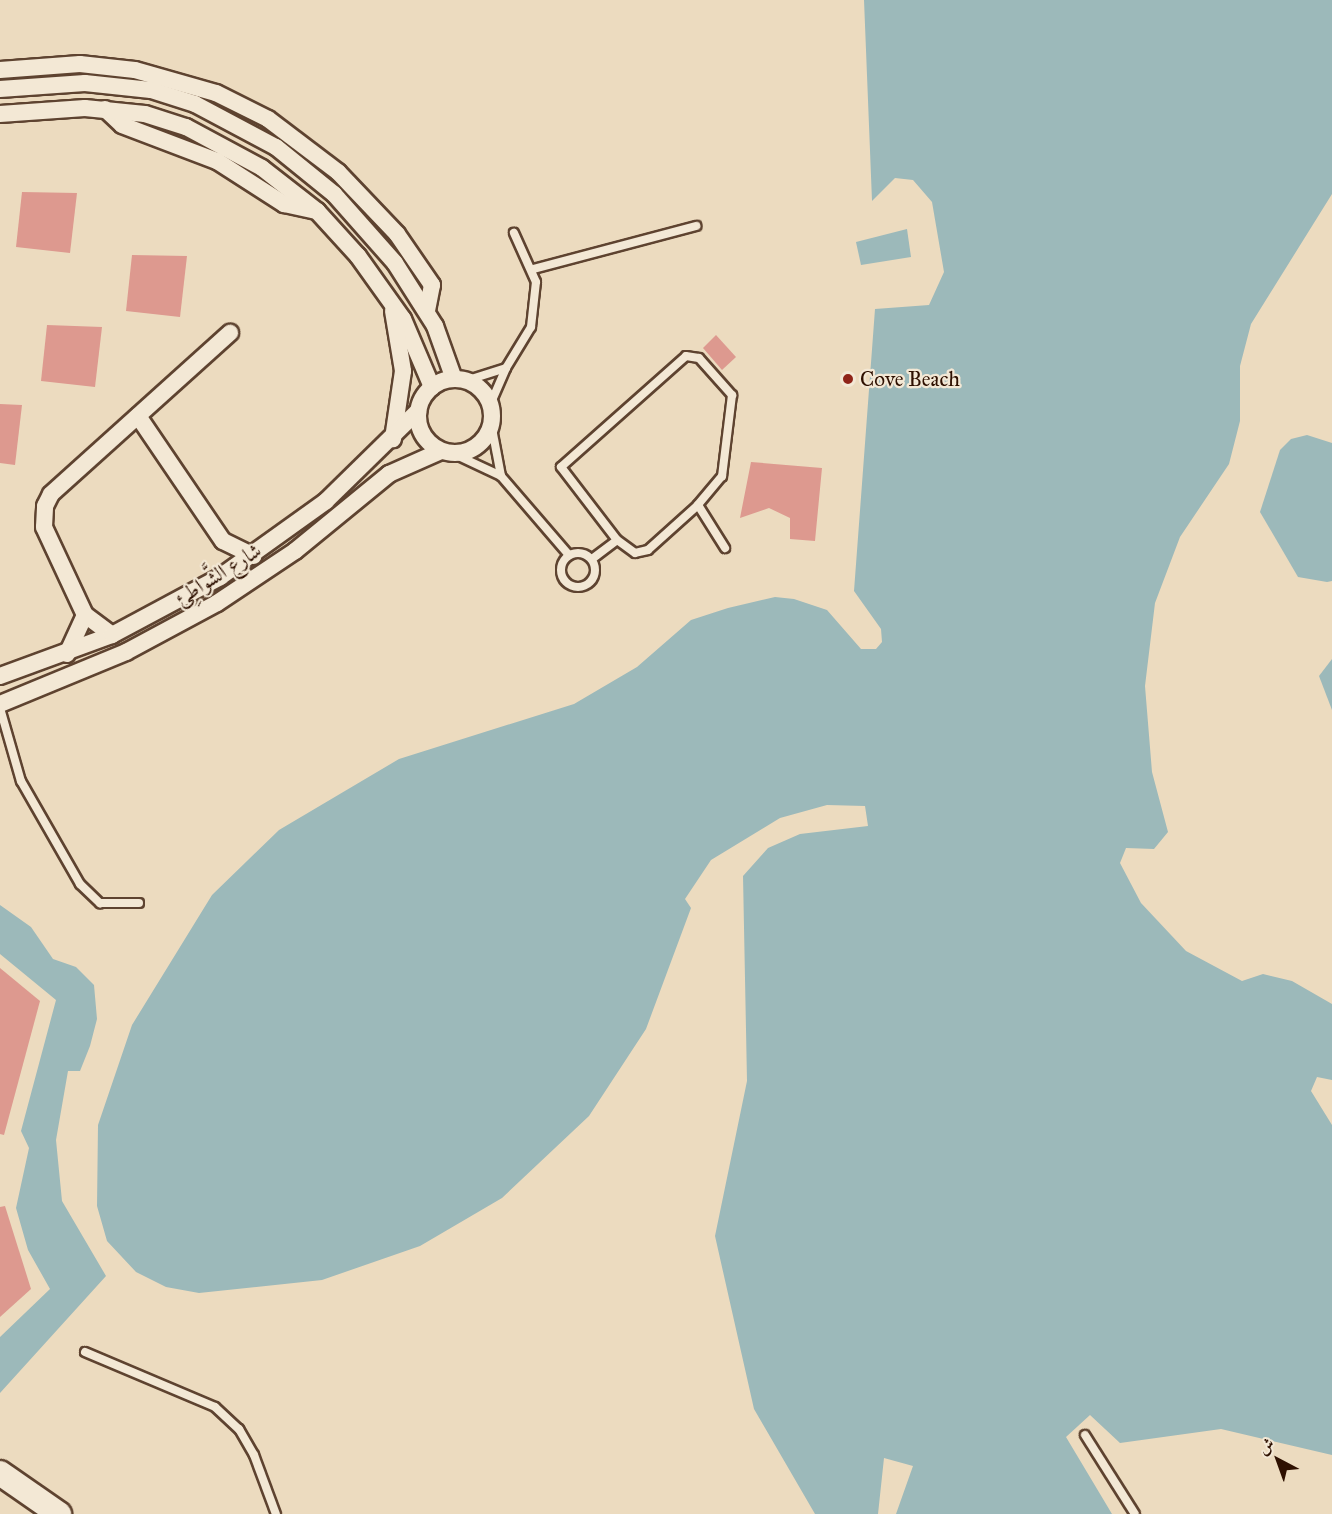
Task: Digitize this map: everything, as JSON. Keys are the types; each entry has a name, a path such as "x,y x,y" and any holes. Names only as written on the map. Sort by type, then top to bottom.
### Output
{"main road":[{"path":"0,1473 47,1511"}],"street":[{"path":"0,70 68,64 135,70 208,90 268,119 338,172 397,234 432,285 427,310"},
{"path":"0,90 128,86 173,96 223,117 276,147 334,194 378,240 427,310 460,380 481,390 490,405 491,423 477,446 447,452 425,439 418,411 432,387 460,380"},
{"path":"0,114 105,109 122,125 217,161 284,204 317,212 391,301 413,337 432,387"},
{"path":"391,301 403,371 393,440"},
{"path":"112,635 85,615 44,527 45,506 138,416 230,333"},
{"name":"شارع الشَّواطِئ","path":"0,676 67,654 112,635 220,578 254,556 393,440 418,411"},
{"path":"138,416 224,541"},
{"name":"شارع الشَّواطِئ","path":"0,706 117,656 217,603 295,551 389,474 447,452"},
{"name":"شارع الشَّواطِئ","path":"220,578 224,541 254,556"},
{"path":"67,654 85,615"}],"lane":[{"path":"533,269 696,226"},
{"path":"490,405 506,368 534,316 533,269 514,233"},
{"path":"690,356 703,361 733,400 722,476 698,505 641,552 629,551 617,540 561,467 690,356"},
{"path":"460,380 506,368"},
{"path":"491,423 501,476"},
{"path":"447,452 501,476 569,555 592,559 617,540"},
{"path":"698,505 725,548"},
{"path":"569,555 562,578 575,588 591,582 592,559"},
{"path":"0,706 21,781 80,884 100,903 140,903"},
{"path":"86,1352 215,1407 249,1446 276,1514"},
{"path":"1085,1435 1135,1514"}],"water":[{"path":"864,0 1332,0 1332,194 1251,324 1240,366 1240,421 1229,464 1180,537 1155,603 1145,686 1152,772 1168,832 1154,849 1126,848 1120,863 1141,903 1186,951 1242,981 1263,974 1292,981 1332,1004 1332,1080 1317,1077 1311,1091 1332,1125 1332,1455 1221,1429 1120,1443 1090,1415 1066,1437 1112,1514 896,1514 913,1466 884,1458 878,1514 815,1514 754,1409 715,1236 747,1081 743,876 768,848 800,834 868,826 865,806 827,805 780,818 711,860 685,899 691,908 646,1029 589,1116 502,1198 420,1246 322,1280 199,1293 166,1287 136,1272 107,1241 97,1206 98,1125 132,1025 212,895 279,830 399,759 574,704 637,667 691,620 728,608 775,597 794,599 827,610 861,649 876,649 882,642 881,629 854,591 875,309 929,305 944,272 932,202 913,180 895,178 872,201"},
{"path":"907,229 911,257 861,265 856,242"},
{"path":"1307,435 1332,443 1332,581 1327,582 1298,577 1260,512 1280,450 1291,439"},
{"path":"1332,659 1332,710 1319,676"},
{"path":"0,905 31,927 53,959 76,967 94,985 97,1019 80,1071 68,1071 56,1140 62,1201 106,1276 0,1393 0,1337 50,1289 28,1250 16,1208 29,1148 21,1131 56,1000 0,954"}],"building":[{"path":"22,192 77,193 70,253 16,247"},
{"path":"132,255 187,256 180,317 126,311"},
{"path":"47,325 102,327 95,387 41,381"},
{"path":"716,335 736,357 722,370 703,348"},
{"path":"0,404 22,405 15,465 0,463"},
{"path":"751,462 822,468 815,541 790,539 790,518 769,508 740,518"},
{"path":"0,968 40,1001 4,1135 0,1134"},
{"path":"5,1206 31,1289 0,1317 0,1207"}],"place":[{"name":"Cove Beach","path":"848,379"}]}
